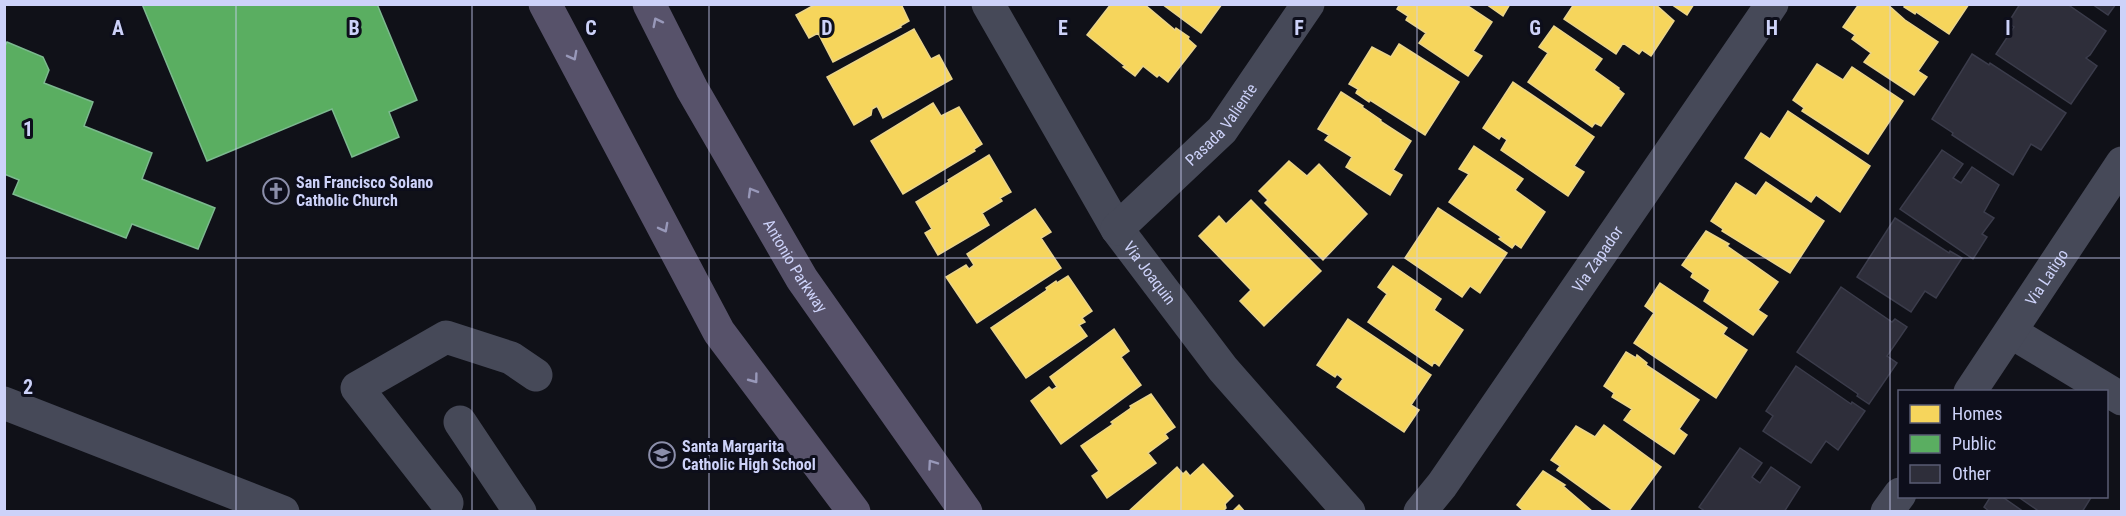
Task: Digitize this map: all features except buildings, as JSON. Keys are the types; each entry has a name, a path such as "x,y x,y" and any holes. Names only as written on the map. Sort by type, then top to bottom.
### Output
{"main road":[{"path":"545,4 719,332 854,512"},
{"name":"Antonio Parkway","path":"649,4 692,89 802,279 966,512"}],"street":[{"name":"Via Joaquin","path":"988,4 1117,229 1223,369 1349,512"},
{"name":"Pasada Valiente","path":"1117,229 1222,130 1308,4"},
{"name":"Via Zapador","path":"1420,512 1442,485 1772,4"},
{"name":"Via Latigo","path":"1971,390 2121,163"},
{"path":"2011,332 2106,390"},
{"path":"447,503 357,388 446,337 511,358 536,375"},
{"path":"2108,391 2121,399"},
{"path":"4,403 283,512"},
{"path":"460,422 520,512"},
{"path":"1887,512 1898,496"}],"place":[{"name":"San Francisco Solano Catholic Church","path":"276,191"},
{"name":"Santa Margarita Catholic High School","path":"662,455"}]}
